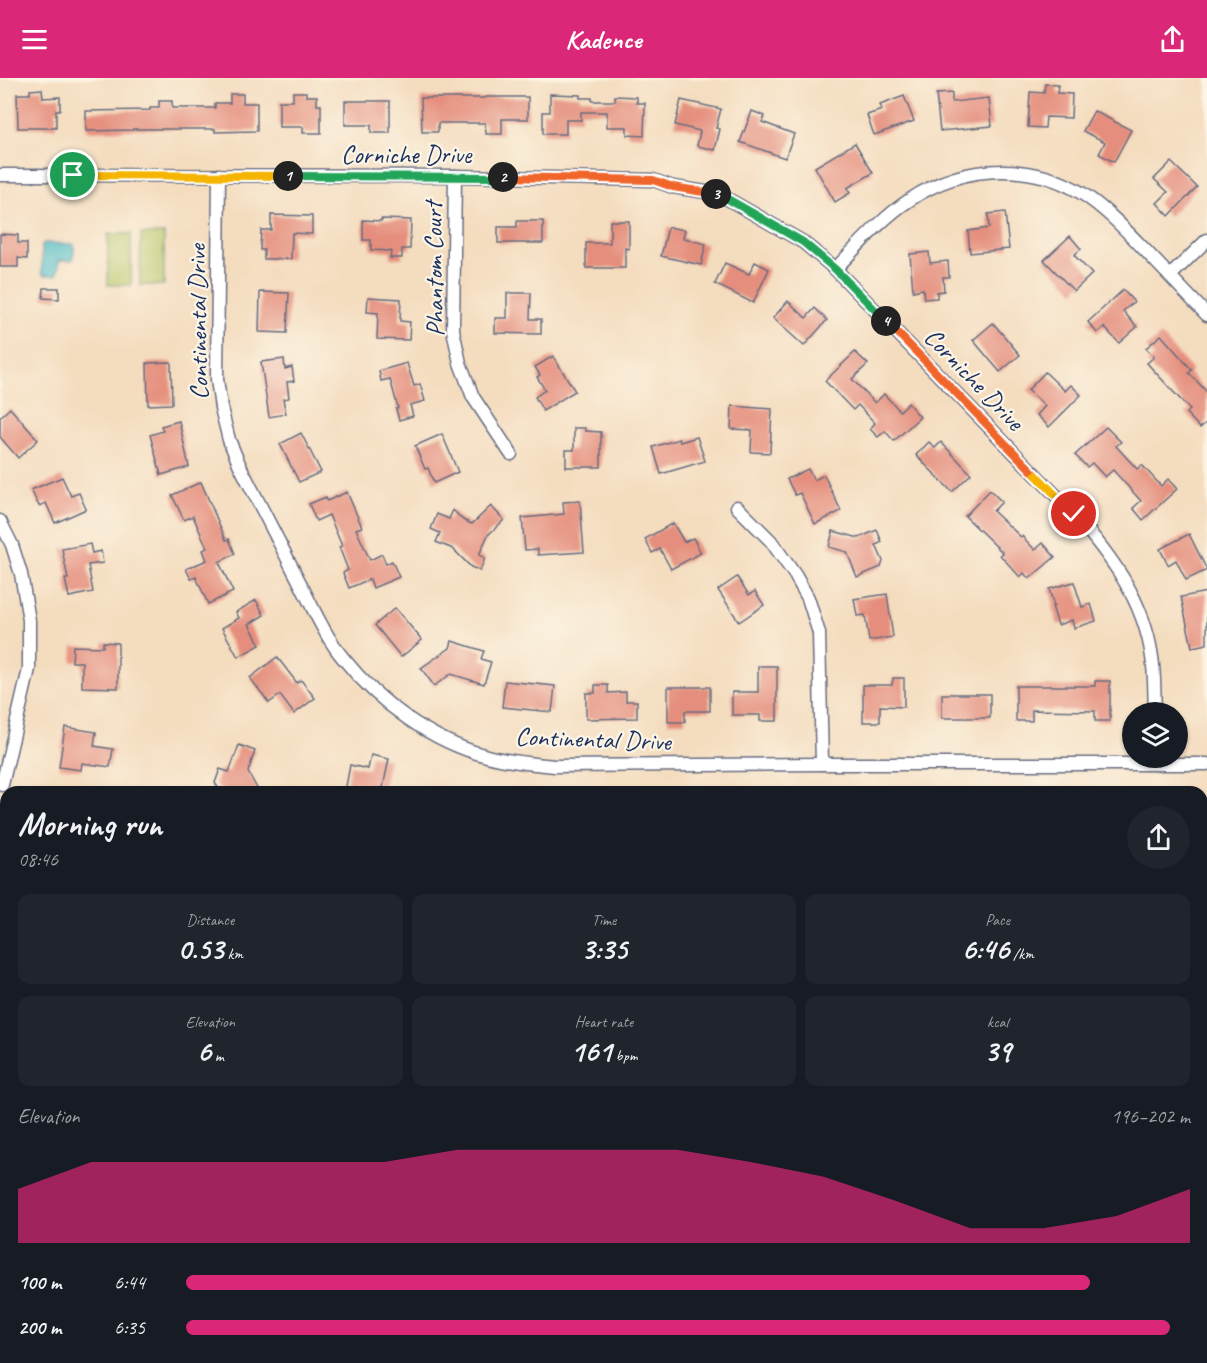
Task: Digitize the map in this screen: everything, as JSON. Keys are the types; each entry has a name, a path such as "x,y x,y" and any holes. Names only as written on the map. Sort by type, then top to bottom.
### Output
{"street":[{"path":"835,269 893,211 920,193 946,180 969,173 993,171 1033,173 1070,186 1111,214 1207,315"},
{"name":"Corniche Drive","path":"0,175 455,176 653,180 673,187 719,194 803,242 835,269 1074,514 1109,556 1139,607 1152,654 1155,702"},
{"name":"Continental Drive","path":"219,175 217,379 220,408 229,440 323,628 342,657 394,708 421,727 452,743 488,756 529,764 555,766 1122,761"},
{"name":"Phantom Court","path":"455,176 453,330 460,363 473,397 511,454"},
{"path":"1170,276 1207,240"},
{"path":"737,507 771,541 808,598 819,633 822,764"},
{"path":"0,521 12,544 21,574 29,620 29,669 2,785"},
{"name":"Continental Drive","path":"1188,763 1207,764"}],"green space":[{"path":"108,234 131,234 131,285 108,285"},
{"path":"141,234 164,234 164,285 140,285"}],"water":[{"path":"44,243 74,245 74,258 59,260 56,275 42,273 42,245"}],"building":[{"path":"1045,84 1058,85 1057,93 1072,94 1071,118 1046,117 1045,128 1028,127 1030,92 1044,93"},
{"path":"42,89 43,98 60,97 60,110 56,110 56,128 18,128 17,94 30,94 30,90"},
{"path":"293,92 306,92 306,96 317,96 317,105 321,105 321,133 303,133 303,127 279,127 279,101 293,101"},
{"path":"952,93 952,102 989,98 992,126 940,131 936,94"},
{"path":"230,94 243,94 243,103 257,103 257,131 133,129 86,131 86,111 150,110 150,108 159,108 159,101 172,101 172,108 215,108 215,103 230,103"},
{"path":"550,94 580,95 580,98 592,98 592,101 615,101 615,96 637,97 637,103 645,103 644,136 627,135 627,127 607,127 607,112 581,112 581,120 566,120 566,134 543,134 543,112 550,112"},
{"path":"904,96 914,121 874,135 867,115 882,110 880,105"},
{"path":"528,97 528,119 502,119 502,134 486,134 485,123 438,123 438,132 422,132 421,98"},
{"path":"681,100 721,109 716,128 720,129 715,150 697,146 700,131 675,125"},
{"path":"345,101 390,101 390,133 371,133 371,125 345,125"},
{"path":"752,111 765,116 762,122 794,134 785,158 740,142"},
{"path":"1094,111 1131,130 1114,162 1099,154 1105,142 1083,131"},
{"path":"855,143 873,173 847,188 850,193 835,202 815,167"},
{"path":"1171,162 1197,187 1169,216 1157,203 1168,192 1154,179"},
{"path":"1005,212 1009,249 970,253 968,231 989,228 988,214"},
{"path":"271,215 312,216 312,234 292,233 291,259 264,259 264,250 260,250 261,230 271,230"},
{"path":"381,219 411,220 410,249 402,249 402,258 390,258 391,251 371,250 371,240 363,240 363,220 381,221"},
{"path":"517,221 543,221 543,243 498,243 498,227 517,227"},
{"path":"610,221 629,221 629,249 625,248 625,268 586,268 586,243 610,243"},
{"path":"668,227 685,230 683,238 706,244 701,265 661,256"},
{"path":"0,234 18,235 18,243 27,243 27,259 18,258 18,267 0,267"},
{"path":"1070,236 1081,249 1074,255 1092,274 1074,291 1044,260"},
{"path":"929,252 930,263 948,261 949,277 943,277 944,291 937,292 937,298 924,299 923,289 913,291 910,254"},
{"path":"755,262 769,269 753,303 715,284 725,263 749,274"},
{"path":"44,288 59,288 59,299 43,298"},
{"path":"1123,290 1134,302 1123,311 1137,327 1119,343 1104,327 1097,333 1088,322"},
{"path":"260,292 289,293 287,333 259,332"},
{"path":"507,293 531,293 530,319 541,319 541,334 495,333 495,318 507,318"},
{"path":"368,297 401,299 400,321 410,322 409,340 377,339 378,313 367,312"},
{"path":"788,301 806,318 815,308 827,320 804,346 773,318"},
{"path":"993,323 1020,355 1000,372 973,340"},
{"path":"1161,335 1192,370 1189,373 1207,392 1207,422 1200,428 1186,413 1190,410 1147,363 1154,357 1146,348"},
{"path":"855,352 868,364 852,379 875,403 884,394 900,411 908,403 920,417 894,441 885,431 878,437 870,429 875,423 858,405 853,410 825,381"},
{"path":"553,356 575,391 543,411 535,397 545,390 537,377 540,375 535,367"},
{"path":"284,359 285,369 292,367 294,381 287,382 289,398 283,399 286,414 269,417 261,362"},
{"path":"171,362 172,404 148,405 147,363"},
{"path":"407,363 414,386 420,384 425,401 410,405 413,416 399,420 390,379 381,381 379,371"},
{"path":"1045,372 1065,391 1071,385 1081,395 1049,427 1037,415 1045,406 1028,390"},
{"path":"732,406 772,409 770,453 751,452 752,430 731,429"},
{"path":"10,408 38,440 18,458 0,437 0,417"},
{"path":"179,421 189,467 161,475 150,435 163,431 161,426"},
{"path":"1106,427 1121,442 1116,446 1137,469 1142,465 1161,486 1168,479 1177,489 1143,520 1133,508 1141,501 1113,470 1105,477 1092,463 1087,467 1075,455"},
{"path":"574,428 601,432 601,467 566,467 566,450 574,450"},
{"path":"301,433 321,472 299,482 280,444"},
{"path":"442,434 458,472 434,483 415,446"},
{"path":"697,437 705,461 661,474 653,447 679,439 680,442"},
{"path":"929,442 935,448 941,442 971,474 952,492 916,455"},
{"path":"808,469 814,480 824,475 841,511 815,524 800,493 795,495 787,479"},
{"path":"62,477 71,496 79,493 86,509 55,523 46,503 39,506 31,490"},
{"path":"201,482 226,540 229,539 235,554 219,562 233,592 208,604 196,577 191,579 186,569 207,560 203,550 207,548 193,516 184,520 172,495"},
{"path":"990,490 1002,502 993,511 1035,550 1043,543 1055,557 1029,579 1024,573 1020,577 1000,555 1003,553 965,516"},
{"path":"347,492 362,527 356,529 370,560 382,554 386,564 392,561 399,577 373,588 370,579 349,588 343,573 348,570 339,547 342,546 329,515 316,521 309,504 326,497 327,501"},
{"path":"580,501 584,552 538,555 538,549 525,550 522,518 564,514 563,502"},
{"path":"491,506 504,520 488,535 479,555 485,558 480,571 471,567 453,549 436,542 440,533 431,529 437,514 449,519 453,510 463,520 472,524"},
{"path":"673,523 684,542 693,538 701,553 671,569 660,549 652,553 645,539"},
{"path":"877,530 882,542 876,545 883,561 881,567 857,577 847,552 829,547 833,531 859,538"},
{"path":"1189,534 1207,570 1186,580 1176,560 1168,565 1160,549"},
{"path":"90,544 92,553 101,551 103,563 88,565 93,592 69,597 62,549"},
{"path":"737,577 749,595 755,591 764,605 739,622 718,590"},
{"path":"1074,582 1082,607 1091,604 1096,621 1074,628 1072,620 1058,625 1049,589"},
{"path":"1207,592 1207,644 1192,647 1181,597"},
{"path":"887,594 893,637 869,641 865,615 857,616 854,599"},
{"path":"256,600 264,615 249,624 260,645 238,657 222,628 239,618 236,612"},
{"path":"395,608 422,640 401,657 375,625"},
{"path":"452,641 484,651 481,659 491,662 484,684 451,674 434,686 421,668 450,648"},
{"path":"103,642 118,643 118,688 82,687 82,662 72,662 73,646 103,647"},
{"path":"277,657 297,683 301,680 315,698 294,714 280,695 269,703 250,678"},
{"path":"758,666 777,666 777,721 760,721 760,715 732,715 732,692 758,692"},
{"path":"893,678 904,678 904,707 880,706 880,722 863,722 863,685 892,685"},
{"path":"505,681 555,686 552,712 502,707"},
{"path":"1095,681 1110,681 1110,721 1095,721 1095,711 1032,710 1032,721 1016,721 1016,686 1095,686"},
{"path":"595,685 608,685 608,693 626,692 626,701 637,701 637,718 586,719 586,693 595,693"},
{"path":"668,687 710,687 710,711 685,711 685,722 668,722"},
{"path":"942,694 990,694 990,718 942,718"},
{"path":"65,727 96,732 94,746 113,749 110,767 82,763 81,770 59,767"},
{"path":"239,745 255,751 248,772 256,786 217,786 215,783 220,769 229,772"},
{"path":"371,755 389,759 383,786 346,786 350,765 368,769"}],"route":[{"path":"73,175 455,176 653,180 673,187 719,194 803,242 835,269 1074,514"}]}
